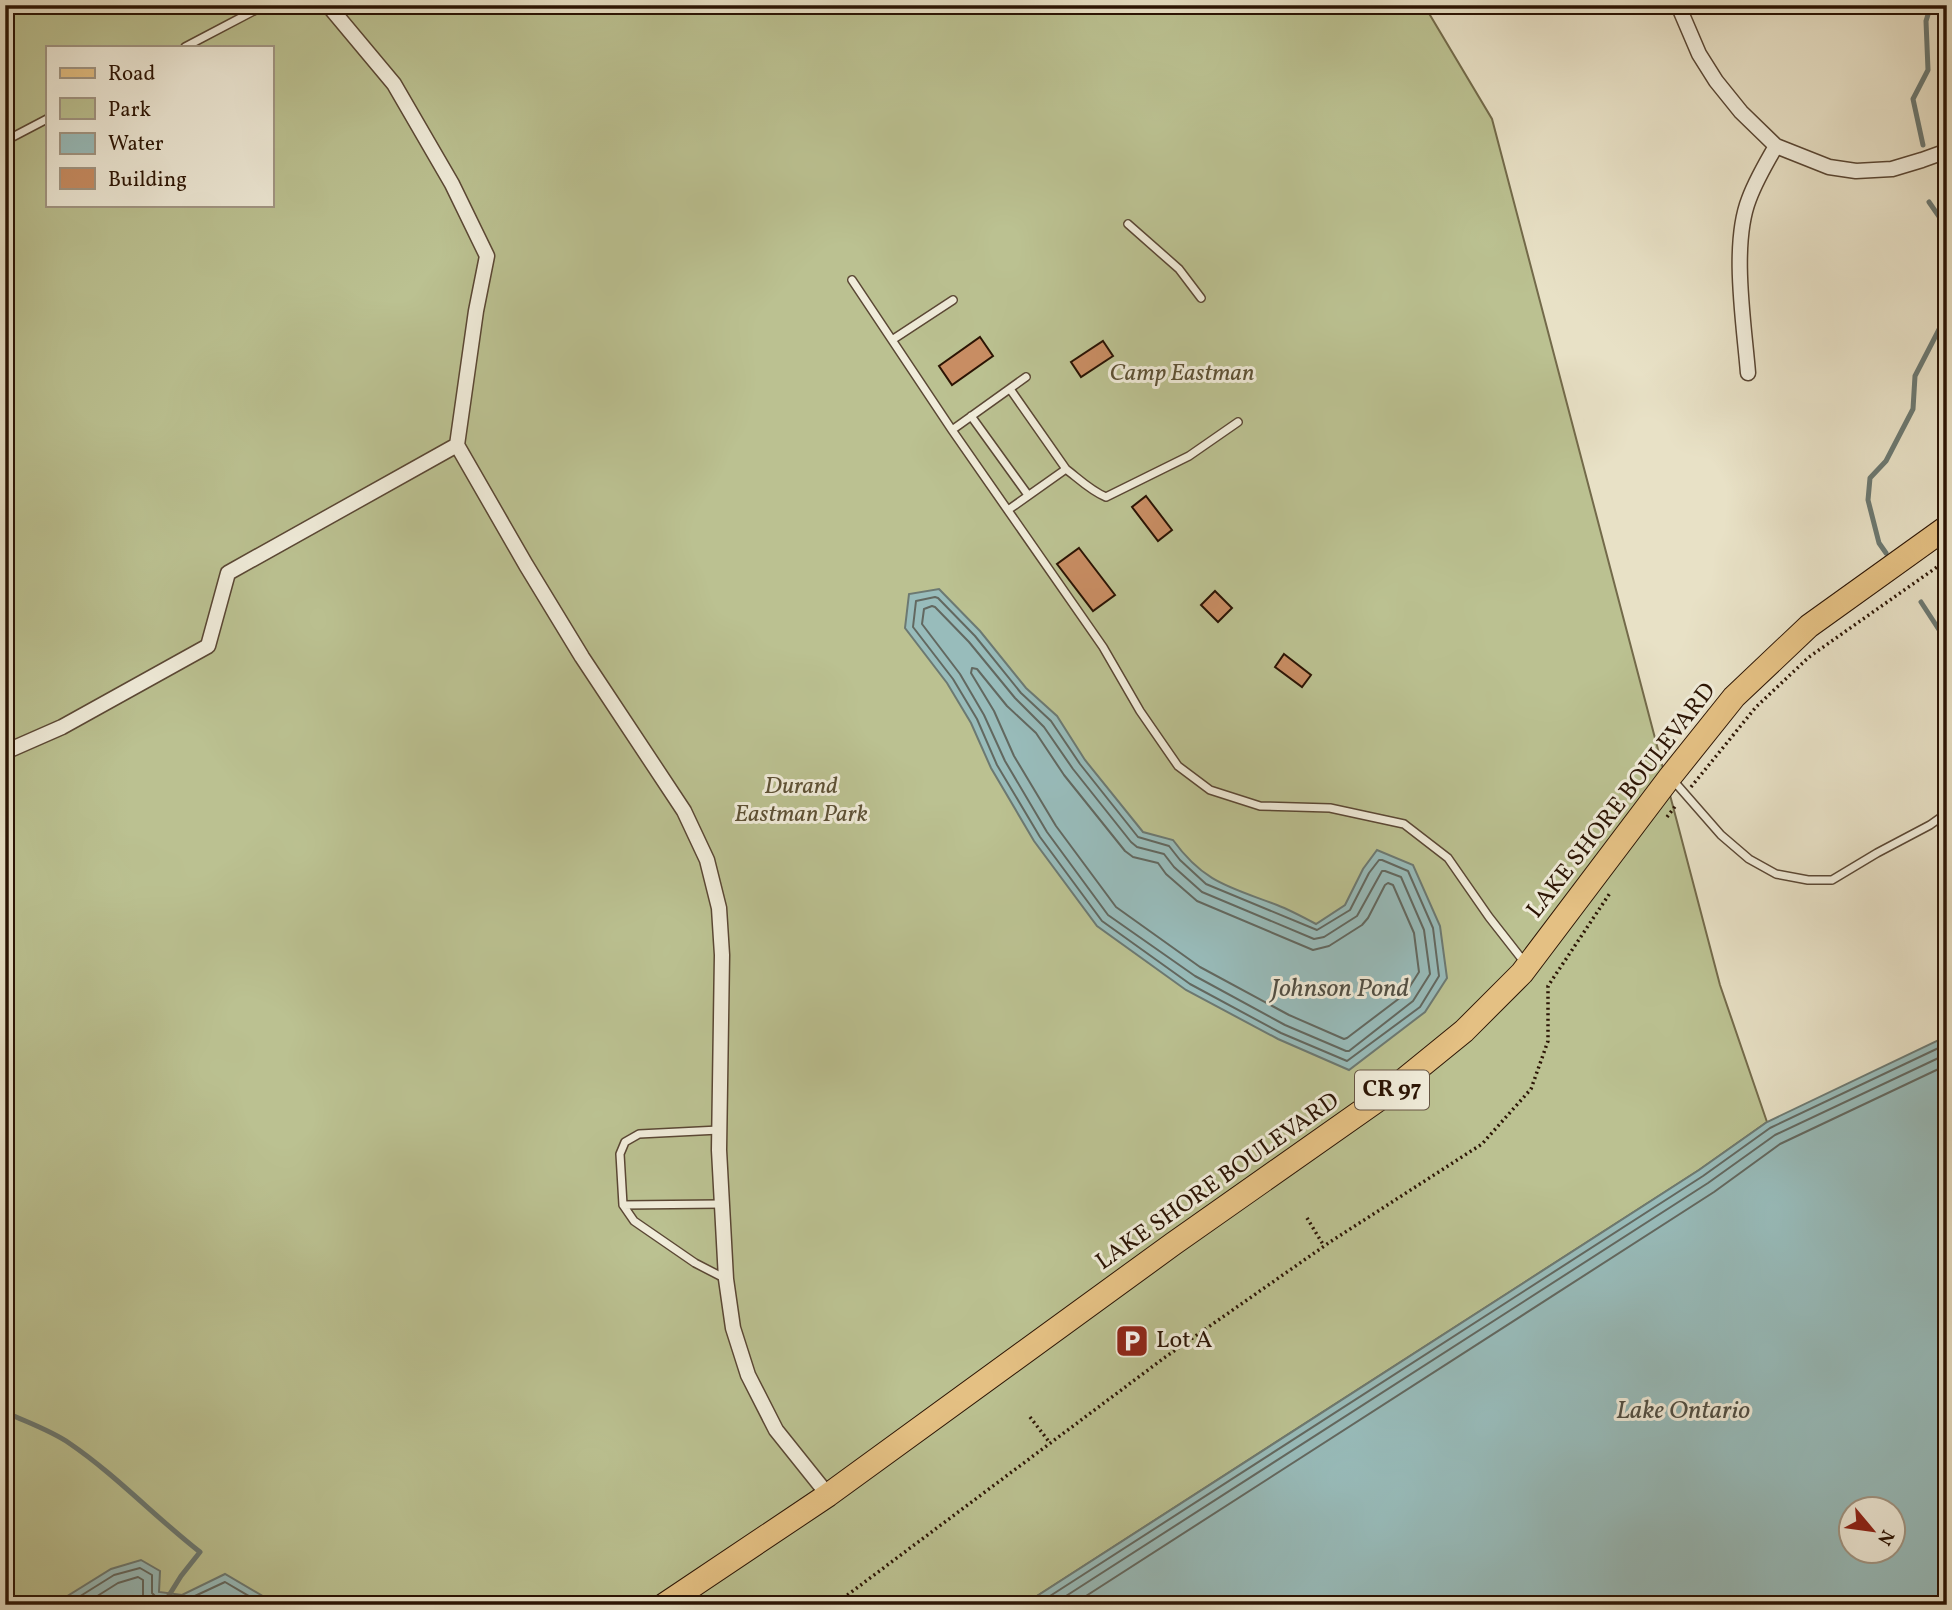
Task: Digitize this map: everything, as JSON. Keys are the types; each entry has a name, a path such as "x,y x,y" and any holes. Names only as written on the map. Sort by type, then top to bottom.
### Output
{"main road":[{"name":"LAKE SHORE BOULEVARD","path":"664,1605 828,1495 1173,1244 1389,1092 1464,1031 1528,966 1677,786 1734,697 1808,626 1947,527"}],"street":[{"path":"328,5 394,84 452,184 486,256 457,445 582,657 684,811 706,860 719,908 722,955 719,1130 726,1279 733,1328 748,1375 776,1430 828,1495"},
{"path":"1680,6 1699,54 1716,81 1741,112 1776,146 1829,167 1856,171 1892,169 1947,151"},
{"path":"1748,373 1740,244 1742,224 1748,200 1776,146"},
{"path":"5,752 62,727 208,646 228,573 457,445"}],"lane":[{"path":"187,46 265,5"},
{"path":"5,141 46,120"},
{"path":"1128,224 1179,269 1201,298"},
{"path":"852,280 952,430 1103,647 1140,711 1178,766 1209,790 1260,806 1330,808 1404,824 1448,858 1489,917 1528,966"},
{"path":"892,340 953,300"},
{"path":"952,430 1026,377"},
{"path":"1010,389 1066,469 1094,492 1106,497 1189,456 1238,422"},
{"path":"971,416 1028,495"},
{"path":"1008,510 1066,469"},
{"path":"1677,786 1721,835 1749,859 1776,874 1808,880 1832,880 1947,813"},
{"path":"719,1130 639,1134 625,1142 620,1154 623,1205 634,1221 695,1264 726,1279"},
{"path":"623,1205 722,1203"}],"path":[{"path":"1668,816 1677,786 1809,657 1947,560"},
{"path":"834,1605 1164,1358 1324,1247 1482,1144 1531,1089 1548,1041 1548,986 1616,882"},
{"path":"1307,1218 1324,1247"},
{"path":"1030,1417 1050,1443"}],"green space":[{"name":"Durand Eastman Park","path":"5,5 1424,5 1492,119 1720,985 1767,1122 1699,1170 1023,1605 5,1605"}],"water":[{"name":"Johnson Pond","path":"939,589 980,631 1026,688 1057,716 1085,760 1143,832 1173,840 1196,866 1219,882 1316,924 1345,905 1363,869 1377,850 1413,865 1440,926 1447,978 1425,1012 1349,1070 1278,1039 1186,990 1097,926 1034,841 991,768 971,723 947,683 905,628 909,594"},
{"name":"Lake Ontario","path":"1947,1036 1947,1605 1023,1605 1699,1170 1767,1122"},
{"path":"141,1560 160,1571 159,1592 182,1595 225,1574 278,1605 53,1605 111,1569"}],"building":[{"path":"980,337 993,356 952,385 939,366"},
{"path":"1103,341 1113,356 1081,377 1071,362"},
{"path":"1146,496 1172,530 1158,541 1132,507"},
{"path":"1079,548 1115,595 1093,611 1057,564"},
{"path":"1215,591 1232,608 1218,622 1201,605"},
{"path":"1284,654 1311,675 1302,687 1275,667"}],"waterway":[{"path":"1923,145 1913,99 1928,70 1926,21 1931,5"},
{"path":"1929,202 1947,228"},
{"path":"1886,553 1879,543 1868,500 1870,478 1886,461 1913,409 1915,376 1947,314"},
{"path":"1921,602 1947,642"},
{"path":"5,1412 69,1443 200,1552 163,1605"}],"place":[{"name":"Lot A","path":"1132,1341"}],"park label":[{"name":"Camp Eastman","path":"1182,374"}]}
